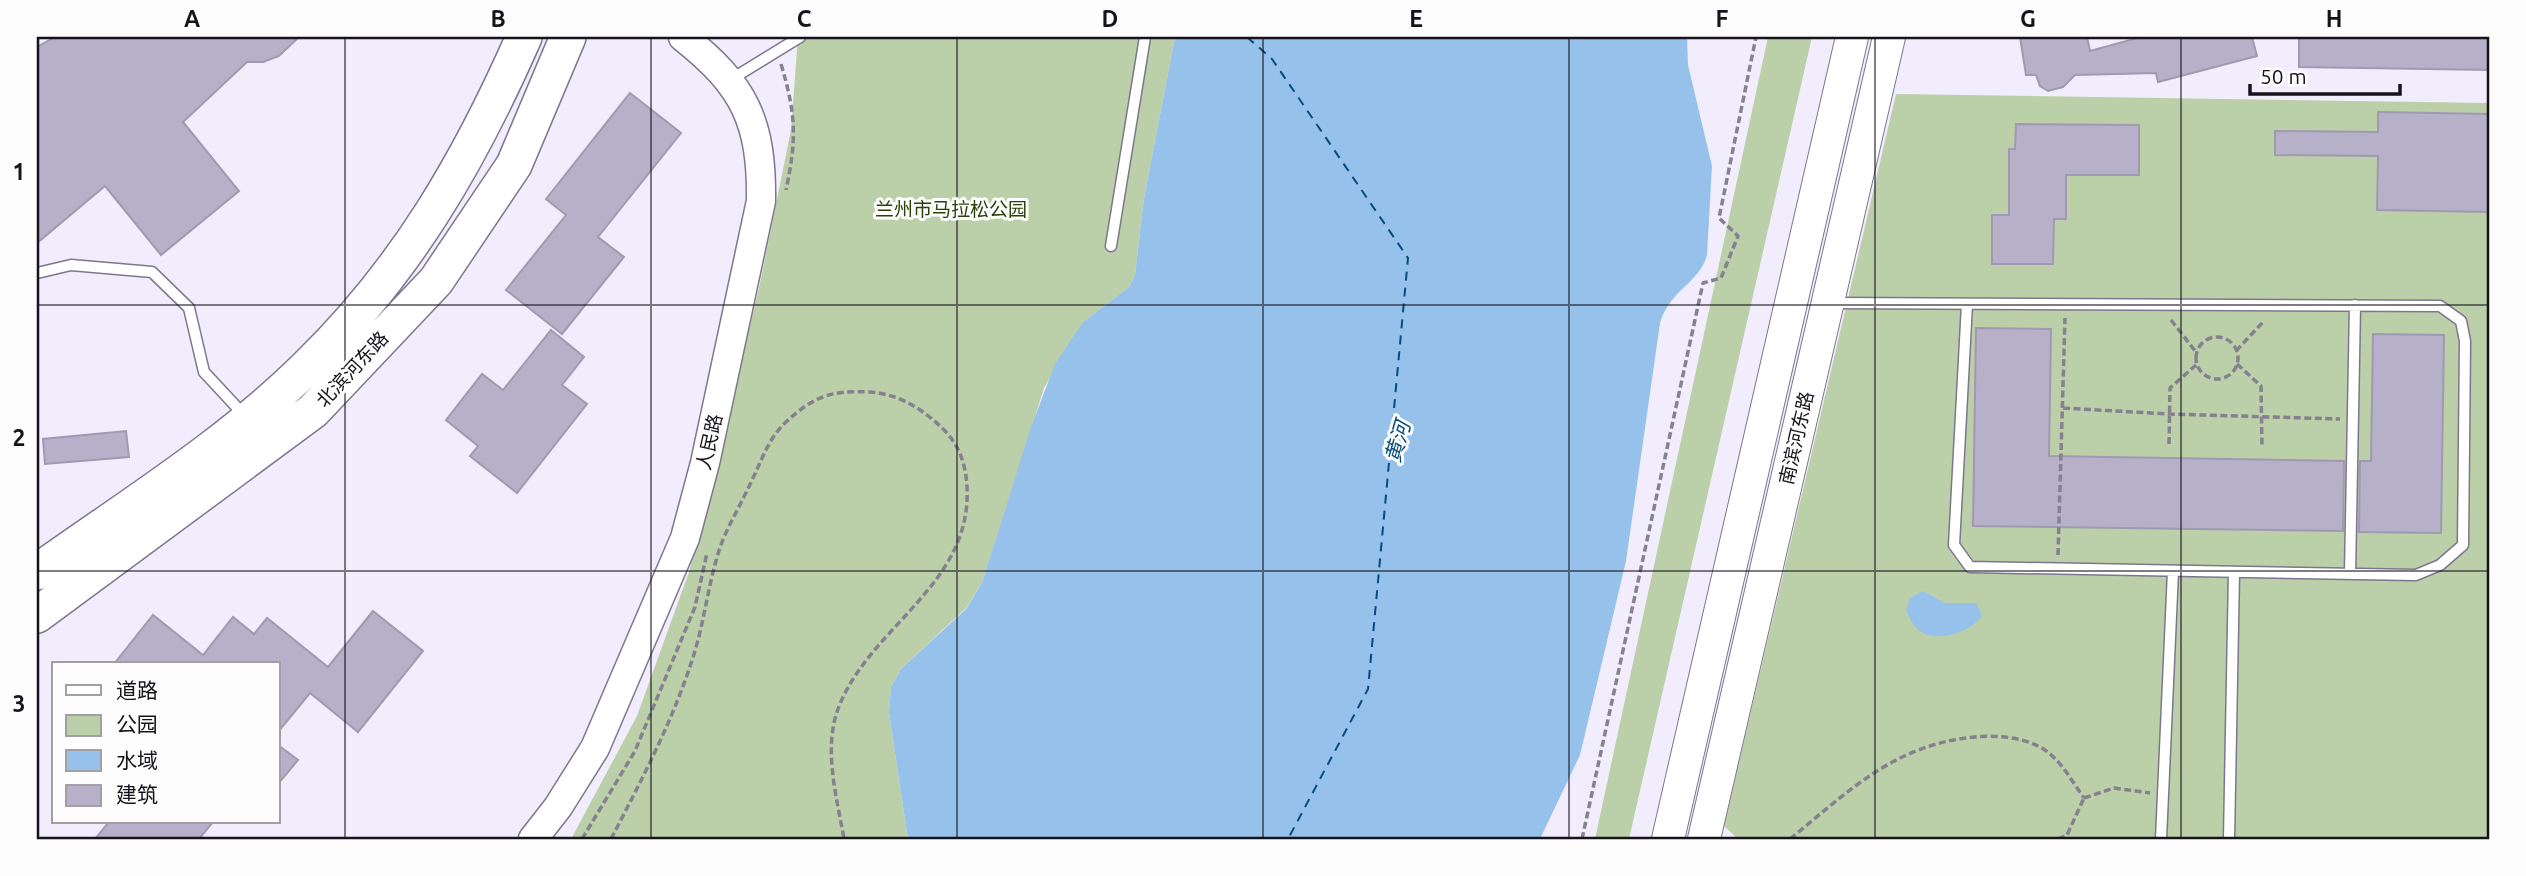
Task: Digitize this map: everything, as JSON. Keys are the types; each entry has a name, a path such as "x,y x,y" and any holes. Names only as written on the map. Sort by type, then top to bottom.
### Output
{"main road":[{"name":"北滨河东路","path":"37,572 201,455 306,368 394,270 450,188 500,92 524,37"},
{"name":"北滨河东路","path":"37,615 313,411 436,281 514,165 568,37"},
{"name":"南滨河东路","path":"1668,839 1852,37"},
{"name":"南滨河东路","path":"1704,839 1889,37"}],"street":[{"name":"人民路","path":"533,839 558,807 595,748 685,538 705,463 761,201 761,170 748,108 730,80 683,37"}],"lane":[{"path":"730,80 800,37"},
{"path":"1111,246 1145,37"},
{"path":"37,272 71,265 152,272 189,308 204,372 247,418"},
{"path":"1828,303 2066,302 2440,306 2461,321 2465,341 2463,545 2440,565 2416,575 1970,567 1954,545 1967,304"},
{"path":"2350,574 2355,305"},
{"path":"2161,839 2173,571"},
{"path":"2230,839 2234,572"}],"path":[{"path":"1582,839 1703,283 1721,278 1738,236 1719,218 1756,37"},
{"path":"2057,569 2066,302"},
{"path":"2170,319 2196,352"},
{"path":"2236,351 2263,322"},
{"path":"2220,337 2233,344 2237,364 2230,375 2217,380 2204,376 2196,365 2196,352 2205,340 2220,337"},
{"path":"2237,364 2260,386 2263,448"},
{"path":"2169,444 2170,388 2196,365"},
{"path":"611,839 656,753 694,654 723,539 773,435 805,404 835,391 874,392 902,400 929,414 958,445 966,480 968,508 952,556 917,607 864,660 838,710 831,758 844,839"},
{"path":"2063,408 2353,419"},
{"path":"1790,839 1874,771 1902,755 1951,739 2008,738 2039,746 2059,762 2084,798"},
{"path":"2058,839 2067,835 2084,798 2114,788 2163,795"},
{"path":"2036,839 2045,839"}],"green space":[{"name":"兰州市马拉松公园","path":"798,37 1175,37 1144,198 1135,275 1129,287 1083,322 1044,388 982,583 966,608 901,669 891,687 889,713 908,839 571,839 637,716 689,572 759,288 791,130"},
{"path":"1768,37 1812,37 1629,839 1595,839"},
{"path":"1896,94 2489,103 2489,839 1738,839 1724,826"}],"water":[{"name":"黄河","path":"1175,37 1687,37 1688,65 1712,166 1707,255 1698,273 1671,302 1660,323 1626,561 1580,755 1540,839 908,839 889,713 891,687 901,669 966,609 982,583 1031,427 1055,364 1083,322 1129,287 1135,275 1144,198"},
{"path":"1923,591 1945,603 1976,603 1982,615 1962,631 1943,636 1924,634 1915,627 1906,610 1910,598"}],"building":[{"path":"55,37 299,37 279,56 263,62 247,62 183,122 239,191 161,255 105,186 37,243 37,47"},
{"path":"2020,37 2087,37 2090,51 2141,37 2252,37 2257,56 2158,82 2156,73 2075,75 2063,87 2048,91 2040,86 2036,75 2026,75"},
{"path":"2299,37 2489,37 2489,70 2299,67"},
{"path":"630,93 681,133 598,237 624,257 562,334 506,290 566,215 546,199"},
{"path":"2378,112 2489,114 2489,212 2377,210 2378,156 2275,155 2275,131 2378,132"},
{"path":"2016,124 2139,125 2139,175 2066,175 2066,219 2054,219 2053,264 1992,264 1992,215 2009,215 2009,149 2015,149"},
{"path":"1976,328 2051,329 2049,456 2344,461 2343,531 1973,526"},
{"path":"551,330 584,357 562,385 587,404 517,493 470,456 478,446 446,420 482,374 503,390"},
{"path":"2373,334 2444,335 2441,533 2359,532 2360,461 2371,461"},
{"path":"126,431 129,457 45,464 43,439"},
{"path":"373,611 423,651 358,732 310,693 280,730 280,662 116,662 153,615 203,655 233,617 254,634 267,618 328,667"},
{"path":"280,746 298,760 280,782"},
{"path":"107,824 211,824 199,839 95,839"}],"ferry route":[{"path":"1247,37 1272,59 1408,258 1368,689 1288,839"}]}
